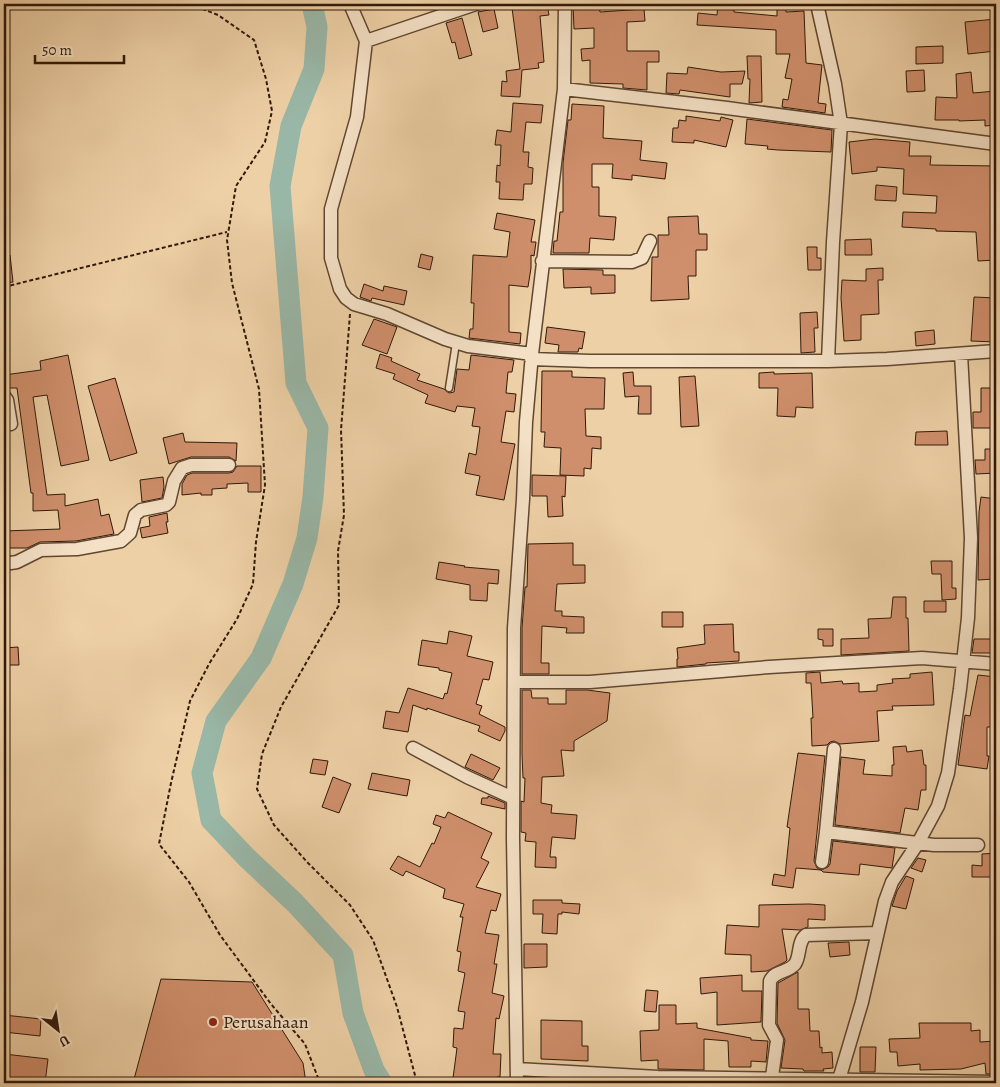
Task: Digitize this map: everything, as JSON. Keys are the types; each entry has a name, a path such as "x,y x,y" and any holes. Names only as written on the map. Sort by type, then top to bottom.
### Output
{"street":[{"path":"350,4 366,41 357,117 331,209 331,258 340,289 351,302 387,314 456,343 532,357 590,361 828,361 887,359 996,351"},
{"path":"366,41 476,4"},
{"path":"517,1083 513,798 514,628 526,422 532,357 564,88 565,4"},
{"path":"817,4 836,84 841,124 833,242 828,361"},
{"path":"564,88 996,144"},
{"path":"542,261 632,262 642,258 650,241"},
{"path":"838,1081 862,1002 885,901 892,882 918,842 938,806 944,788 953,736 968,618 970,538 961,354"},
{"path":"4,396 7,400 11,424"},
{"path":"4,564 16,562 41,550 76,549 121,540 130,533 135,515 140,510 166,505 169,502 174,481 182,468 191,465 229,465"},
{"path":"514,682 590,682 855,661 922,658 996,664"},
{"path":"413,748 467,777 513,798"},
{"path":"822,862 834,749"},
{"path":"826,832 952,846 978,845"},
{"path":"772,1078 776,1035 769,1025 770,981 772,976 791,967 796,962 801,942 806,935 877,933"},
{"path":"517,1070 658,1080 772,1078 838,1081 996,1082"}],"lane":[{"path":"449,388 456,343"}],"path":[{"path":"190,4 218,15 254,40 266,78 272,111 265,142 236,186 226,240 232,283 259,389 265,485 256,542 253,584 237,619 209,664 190,701 159,844 189,882 220,935 271,1004 305,1044 320,1083"},
{"path":"4,287 228,232"},
{"path":"351,302 341,430 344,515 338,551 339,605 281,707 262,754 257,789 274,825 308,863 350,905 373,940 397,1007 417,1083"}],"building":[{"path":"547,4 549,15 540,16 544,62 538,63 539,68 522,70 520,97 501,96 502,81 507,82 506,71 520,69 512,8"},
{"path":"573,4 599,4 600,12 644,9 645,21 627,22 627,51 659,51 659,62 647,62 647,90 623,88 623,84 590,83 590,60 582,61 581,49 594,48 594,28 574,29"},
{"path":"718,4 734,4 734,12 777,16 777,4 786,4 786,12 804,11 806,63 822,65 818,103 826,104 825,113 782,107 783,99 788,100 792,79 785,78 790,54 776,54 776,30 697,25 698,13 717,15"},
{"path":"494,9 498,28 483,32 478,12"},
{"path":"462,18 472,55 459,59 455,42 452,43 446,23"},
{"path":"996,19 996,51 968,54 965,22"},
{"path":"943,46 943,63 916,64 916,47"},
{"path":"747,56 761,56 762,102 749,103 750,79 748,79"},
{"path":"688,67 721,72 745,71 742,84 730,84 730,97 680,90 679,94 666,93 667,73 687,74"},
{"path":"924,70 925,91 907,92 906,71"},
{"path":"971,72 973,93 996,91 996,125 985,126 985,120 935,120 936,97 957,98 956,74"},
{"path":"513,103 543,105 541,123 526,122 523,152 529,152 528,167 533,168 532,184 524,184 523,200 499,199 500,182 496,182 497,165 500,166 501,145 495,145 497,130 511,132"},
{"path":"572,104 604,106 603,138 642,141 640,160 667,163 665,179 632,175 632,180 612,178 613,164 592,164 592,187 599,187 599,216 616,217 614,240 590,238 589,253 553,253 554,241 557,241 560,212 563,212 563,163 568,120 571,120"},
{"path":"686,116 720,121 721,117 733,120 726,147 694,140 694,143 672,142 673,128 678,128 679,120 686,121"},
{"path":"747,119 832,130 831,152 767,149 768,146 745,144"},
{"path":"875,139 910,142 909,156 931,156 930,165 996,166 996,260 978,261 976,232 936,231 936,229 902,227 903,212 936,213 937,196 903,194 904,169 877,167 877,171 852,174 849,142"},
{"path":"876,185 897,187 896,201 875,200"},
{"path":"497,213 535,220 531,242 536,242 534,256 531,255 528,287 509,285 509,332 521,333 520,344 469,338 470,329 473,329 474,303 471,303 473,255 507,257 510,232 494,229"},
{"path":"698,216 699,234 707,234 707,250 696,250 696,276 688,276 689,299 651,301 652,257 658,257 658,235 669,235 668,217"},
{"path":"871,239 872,255 845,255 845,240"},
{"path":"807,247 817,247 817,258 821,258 821,270 808,270"},
{"path":"421,254 433,257 430,270 418,267"},
{"path":"4,255 10,255 13,282 4,283"},
{"path":"883,268 883,280 878,280 879,314 861,315 861,340 844,341 841,298 842,280 866,281 866,269"},
{"path":"563,269 603,270 603,275 615,275 615,293 591,294 591,287 564,288"},
{"path":"364,284 383,291 384,286 407,291 404,305 372,298 371,301 360,297"},
{"path":"974,297 996,298 996,342 971,341"},
{"path":"817,312 818,328 814,328 815,352 801,353 800,313"},
{"path":"374,319 397,327 387,354 362,345"},
{"path":"547,327 585,332 582,349 579,348 578,352 558,352 559,345 545,343"},
{"path":"934,330 935,344 916,346 915,332"},
{"path":"380,354 392,358 391,361 420,374 417,380 444,389 449,393 454,392 457,369 469,370 471,355 514,360 512,372 508,372 506,393 516,394 514,412 506,411 501,442 515,444 504,500 476,495 480,476 465,473 469,453 476,455 480,427 472,426 475,408 457,406 455,412 425,403 428,395 393,379 395,374 376,368"},
{"path":"68,355 89,460 61,466 47,395 33,397 47,495 65,494 65,506 98,499 101,516 109,514 114,534 76,541 40,542 27,548 4,548 4,531 60,529 58,510 33,511 33,493 31,493 17,388 4,388 4,375 41,370 40,361"},
{"path":"542,371 572,371 572,377 605,378 604,409 585,409 586,436 601,437 601,449 592,448 591,469 584,468 584,476 560,475 561,448 544,447 545,432 541,432"},
{"path":"633,372 634,386 651,386 651,414 638,414 639,396 625,397 623,373"},
{"path":"774,372 774,374 812,373 813,408 796,407 795,417 777,416 778,388 759,388 759,373"},
{"path":"695,376 699,426 681,427 679,377"},
{"path":"115,378 137,453 110,461 88,386"},
{"path":"981,388 996,388 996,428 973,428 973,412 981,412"},
{"path":"947,431 948,445 915,445 916,432"},
{"path":"183,433 185,442 237,443 236,461 229,457 191,457 169,464 163,438"},
{"path":"985,449 996,449 996,473 976,474 975,460 985,460"},
{"path":"237,466 261,466 261,492 248,492 248,483 227,484 227,488 212,489 212,495 201,495 201,493 182,495 182,484 187,475 192,473 229,473 233,472"},
{"path":"532,475 566,476 565,497 562,496 563,516 548,517 547,496 532,496"},
{"path":"163,477 162,498 142,502 140,480"},
{"path":"981,497 996,499 992,554 996,554 994,579 978,580 979,512"},
{"path":"167,513 168,533 142,538 140,528 150,526 149,517"},
{"path":"573,543 573,565 585,565 585,583 557,584 555,611 562,611 562,616 584,617 584,633 566,633 567,628 542,626 541,663 549,663 549,674 522,674 522,628 525,587 527,587 528,544"},
{"path":"931,561 952,561 952,588 956,588 956,599 942,600 941,574 932,574"},
{"path":"439,562 464,567 499,570 498,584 488,583 487,601 470,600 470,585 436,579"},
{"path":"893,597 906,597 909,651 841,655 841,639 869,638 868,619 891,618"},
{"path":"924,601 946,601 946,612 924,612"},
{"path":"662,612 683,612 683,627 662,627"},
{"path":"733,624 734,652 739,652 739,661 677,667 677,648 705,644 704,625"},
{"path":"818,629 833,629 833,646 823,646 823,640 818,639"},
{"path":"449,631 472,636 467,656 493,662 489,680 483,679 476,704 482,706 479,714 505,727 500,741 478,731 480,726 413,705 408,732 383,728 386,711 399,713 408,688 443,699 445,693 447,694 452,673 439,670 439,668 418,665 422,640 447,644"},
{"path":"974,639 993,639 993,653 972,653"},
{"path":"18,647 19,665 4,665 4,648"},
{"path":"820,672 821,683 842,681 843,684 859,683 859,692 877,691 877,685 893,683 892,679 910,678 910,674 932,672 934,705 892,706 893,710 877,711 879,741 840,744 834,741 827,745 812,746 811,683 806,683 806,673"},
{"path":"978,675 996,677 996,712 994,712 992,727 987,727 987,756 989,756 987,769 958,765 965,715 970,716"},
{"path":"522,690 531,690 532,698 548,698 548,704 566,704 566,690 610,693 607,721 574,741 574,751 561,750 564,776 542,777 541,803 552,805 551,813 577,815 575,839 552,837 550,857 556,857 556,868 535,867 536,842 525,841 526,833 521,832 521,801 524,802 525,778 523,778 522,754"},
{"path":"906,746 907,752 922,750 924,765 926,765 926,790 921,790 918,810 905,808 900,833 835,825 841,757 865,760 863,774 892,776 892,765 894,765 893,747"},
{"path":"798,753 825,756 814,861 817,868 821,870 796,868 793,888 772,885 774,874 785,876 790,828 787,827"},
{"path":"471,754 500,768 493,780 465,767"},
{"path":"313,759 328,761 325,775 310,773"},
{"path":"372,773 410,780 407,796 368,789"},
{"path":"333,777 351,784 339,813 322,807"},
{"path":"488,796 505,803 505,809 481,804 482,798 488,798"},
{"path":"448,812 492,833 481,858 489,862 476,887 501,894 496,911 491,910 485,933 499,935 492,993 504,996 499,1019 496,1018 493,1054 501,1054 500,1077 497,1077 496,1083 453,1078 457,1048 453,1047 454,1028 463,1029 465,1012 458,1011 465,973 458,971 461,952 457,951 463,917 460,917 464,904 443,898 445,889 406,871 403,876 390,869 398,856 420,867 432,843 434,844 441,827 433,824 436,815 445,818"},
{"path":"833,841 895,848 892,868 860,864 859,875 823,872 821,870 830,864"},
{"path":"996,853 996,867 993,868 993,877 972,877 972,865 982,866 982,854"},
{"path":"918,858 926,860 922,872 911,868"},
{"path":"906,876 914,879 906,909 892,906 897,891"},
{"path":"533,900 562,900 562,903 580,904 579,914 562,912 562,914 558,914 557,934 542,933 543,914 533,914"},
{"path":"759,905 825,905 825,920 808,919 808,927 800,930 782,929 787,960 785,962 767,971 751,972 751,955 725,954 727,925 759,927"},
{"path":"849,942 850,955 830,957 828,943"},
{"path":"524,944 547,944 547,967 524,968"},
{"path":"798,972 798,1009 809,1009 810,1031 819,1031 822,1053 832,1052 833,1068 823,1069 824,1071 781,1068 785,1040 777,1023 778,983"},
{"path":"742,975 742,991 762,991 761,1022 717,1025 717,992 701,994 700,978"},
{"name":"Perusahaan","path":"161,979 252,982 303,1063 306,1083 133,1083"},
{"path":"646,990 658,991 656,1012 644,1011"},
{"path":"659,1005 676,1005 676,1024 697,1023 697,1028 751,1038 751,1040 768,1041 766,1062 751,1061 751,1067 729,1067 728,1041 704,1039 704,1070 658,1069 658,1060 641,1061 640,1031 659,1030"},
{"path":"4,1015 41,1019 40,1036 4,1032"},
{"path":"541,1020 582,1021 582,1046 588,1046 588,1061 541,1059"},
{"path":"919,1023 971,1023 971,1031 980,1030 980,1042 996,1041 996,1074 986,1074 985,1063 961,1069 920,1070 920,1064 898,1066 897,1052 890,1052 889,1039 920,1038"},
{"path":"860,1047 876,1047 875,1072 860,1072"},
{"path":"4,1054 48,1059 45,1083 4,1083"}],"waterway":[{"path":"312,4 317,27 314,69 291,126 280,186 296,383 318,428 313,497 307,538 293,584 261,658 216,721 202,773 211,820 247,858 295,903 343,955 353,1013 374,1070 382,1083"}],"place":[{"name":"Perusahaan","path":"213,1022"}]}
